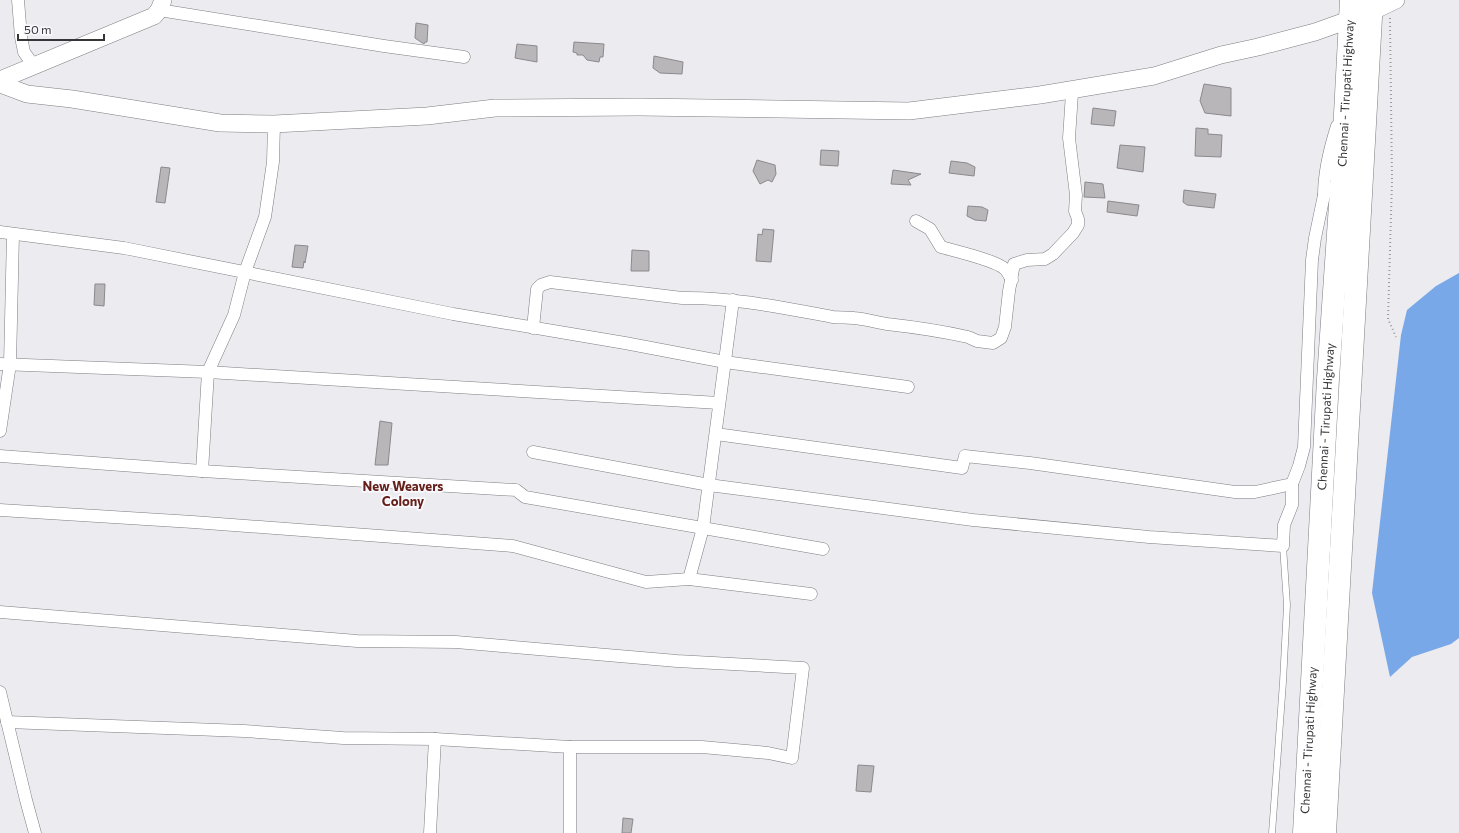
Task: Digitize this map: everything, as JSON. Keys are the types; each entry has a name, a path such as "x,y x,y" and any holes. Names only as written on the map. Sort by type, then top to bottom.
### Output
{"highway":[{"name":"Chennai - Tirupati Highway","path":"1325,833 1339,572 1382,4"},
{"name":"Chennai - Tirupati Highway","path":"1304,833 1328,387 1333,192 1344,116 1350,10"}],"main road":[{"path":"0,84 26,94 72,99 220,123 274,124 427,116 494,108 639,107 909,111 1040,95 1154,76 1221,55 1315,32 1350,10 1382,4"},
{"path":"0,80 154,16 161,5"}],"street":[{"path":"18,0 21,37 24,52 34,65"},
{"path":"161,5 376,44 464,57"},
{"path":"533,328 538,288 541,285 550,282 682,298 697,297 733,300 813,312 834,317 854,318 888,324 905,325 968,337 977,341 993,343 1001,338 1005,327 1014,264 1027,260 1045,259 1053,254 1073,233 1078,225 1078,219 1075,211 1076,195 1069,138 1072,93 1075,88"},
{"path":"202,472 208,372 234,315 245,272 265,217 273,162 274,124"},
{"path":"533,452 710,485 973,520 1149,537 1283,546 1284,524 1292,505 1292,484 1300,466 1304,447 1312,260 1315,238 1333,192"},
{"path":"916,221 930,229 941,247 980,258 1000,266 1005,269 1012,280"},
{"path":"0,232 124,248 453,314 725,362 908,387"},
{"path":"0,431 13,234"},
{"path":"690,579 703,528 710,485 733,300"},
{"path":"5,364 208,372 719,403"},
{"path":"716,434 962,468 964,456 1036,464 1235,492 1255,492 1292,484"},
{"path":"0,456 202,472 516,490 525,497 823,549"},
{"path":"0,510 513,546 646,582 690,579 811,594"},
{"path":"0,612 357,641 456,642 677,661 803,668 792,758 768,753 702,748 570,747 435,739 343,738 244,731 7,722"},
{"path":"0,692 35,833"},
{"path":"430,833 435,739"},
{"path":"570,747 570,833"}],"lane":[{"path":"1272,833 1287,605 1283,546"}],"path":[{"path":"1382,4 1392,181 1388,319 1396,337"}],"water":[{"path":"1459,273 1459,638 1451,644 1412,657 1390,677 1372,593 1401,335 1407,310 1436,286"}],"building":[{"path":"416,23 428,25 427,42 424,44 415,38"},
{"path":"574,42 604,44 603,57 600,57 599,62 587,60 583,55 577,55 577,53 573,52"},
{"path":"517,44 537,46 537,62 515,58"},
{"path":"654,56 683,62 682,74 660,73 653,68"},
{"path":"1204,84 1231,88 1231,116 1205,113 1200,101"},
{"path":"1093,108 1116,111 1114,126 1091,124"},
{"path":"1196,128 1208,129 1208,134 1222,135 1221,157 1195,156"},
{"path":"1120,145 1145,147 1143,172 1117,168"},
{"path":"821,150 839,151 838,166 820,165"},
{"path":"757,160 775,165 776,174 772,182 768,180 760,184 753,171"},
{"path":"951,161 967,163 975,167 974,176 949,173"},
{"path":"161,167 170,168 165,203 156,202"},
{"path":"893,170 921,174 908,180 911,185 891,184"},
{"path":"1085,182 1103,184 1105,198 1084,197"},
{"path":"1184,190 1216,194 1214,208 1187,205 1183,202"},
{"path":"1108,201 1139,205 1137,216 1107,212"},
{"path":"968,206 982,207 988,210 986,221 975,220 967,216"},
{"path":"763,229 774,230 771,262 756,261 758,234 762,235"},
{"path":"295,245 308,246 303,268 292,267"},
{"path":"632,250 649,251 649,271 631,271"},
{"path":"95,284 105,284 104,306 94,305"},
{"path":"380,421 392,423 388,465 375,465"},
{"path":"858,765 874,766 871,792 856,791"},
{"path":"623,818 633,819 631,833 622,833"}],"district":[{"name":"New Weavers Colony","path":"403,494"}]}
